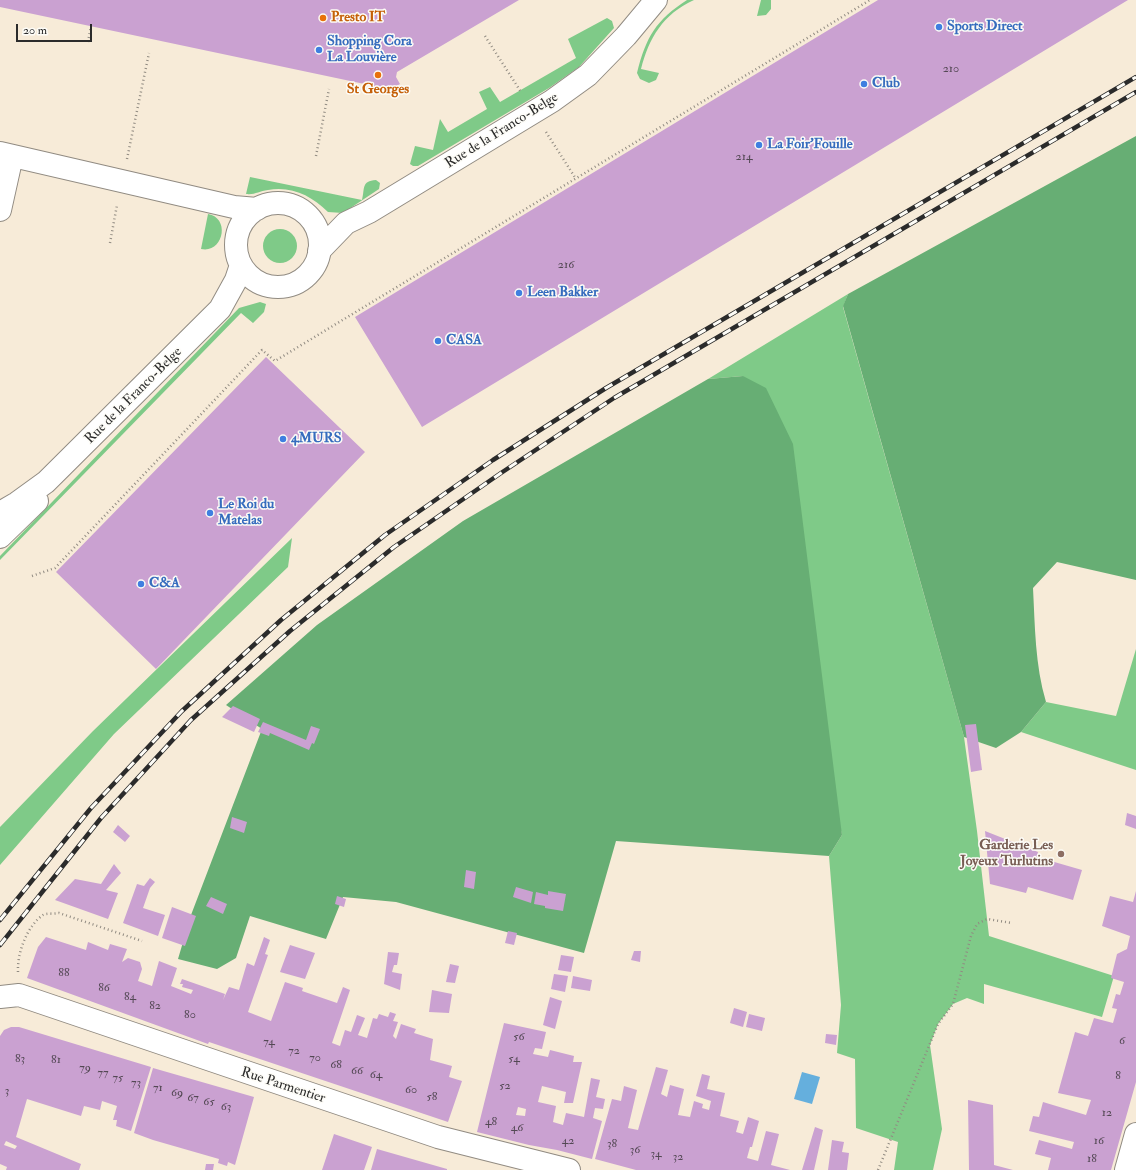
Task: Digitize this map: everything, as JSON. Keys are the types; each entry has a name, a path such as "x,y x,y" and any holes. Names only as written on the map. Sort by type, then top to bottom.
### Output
{"street":[{"name":"Rue de la Franco-Belge","path":"313,223 328,225 346,223 369,212 552,101 588,75 641,9 656,0"},
{"name":"Rue de la Franco-Belge","path":"641,9 669,0"},
{"path":"0,210 6,154 234,208 257,209"},
{"name":"Rue de la Franco-Belge","path":"279,203 294,207 307,215 313,223 320,243 318,258 311,272 299,282 284,287 269,287 254,280 243,270 237,256 236,240 240,225 250,213 264,206 279,203"},
{"name":"Rue de la Franco-Belge","path":"319,251 346,223"},
{"name":"Rue de la Franco-Belge","path":"220,309 236,280 241,264"},
{"name":"Rue de la Franco-Belge","path":"0,513 18,503 46,482 220,309 240,292 260,283"},
{"name":"Rue de la Franco-Belge","path":"0,537 38,501 46,482"},
{"name":"Rue Parmentier","path":"9,996 438,1137 569,1170"},
{"path":"1126,1170 1136,1134"}],"path":[{"path":"32,576 55,568 262,350 275,361 870,0"},
{"path":"88,42 91,26"},
{"path":"110,243 149,53"},
{"path":"316,156 329,89"},
{"path":"9,996 26,938 36,922 45,914 59,913 142,941"},
{"path":"878,1170 938,1024 953,1004 971,936 977,924 988,919 1012,923"}],"green space":[{"path":"687,0 694,0 674,12 666,20 653,37 648,47 641,69 659,73 656,80 649,83 640,79 637,73 640,60 654,30 667,15"},
{"path":"761,0 771,0 771,9 766,15 757,16"},
{"path":"607,18 612,21 614,28 579,67 549,88 418,166 413,166 410,164 415,146 433,150 440,119 448,132 487,109 479,92 490,87 500,102 576,58 568,39"},
{"path":"1136,136 1136,580 1057,562 1033,588 1038,660 1042,688 1046,702 1021,732 996,748 964,737 843,306 848,294"},
{"path":"250,177 362,200 364,186 368,182 376,180 380,183 379,189 343,213 328,212 315,201 293,191 277,189 246,194"},
{"path":"208,214 215,217 220,222 222,228 221,235 215,246 209,249 201,249"},
{"path":"277,229 283,229 287,230 294,236 297,246 296,253 290,260 283,263 277,263 273,262 266,256 263,249 263,243 264,239 270,232"},
{"path":"848,294 843,307 964,737 989,936 1114,976 1102,1017 984,984 984,1004 967,998 953,1004 938,1024 930,1045 942,1129 933,1170 894,1170 898,1142 856,1128 855,1059 837,1053 841,1005 829,856 842,835 743,376 708,379"},
{"path":"260,302 266,304 264,312 253,323 241,313 0,560 0,556 239,308"},
{"path":"743,376 766,388 793,444 842,835 829,856 616,841 584,953 396,902 343,897 326,939 250,916 236,958 217,969 178,959 191,915 262,729 226,705 317,625 463,521 708,379"},
{"path":"292,538 288,567 114,734 0,865 0,827 93,731"},
{"path":"1136,649 1136,770 1021,732 1046,702 1116,716"}],"water":[{"path":"802,1072 820,1077 812,1104 794,1099"}],"building":[{"name":"Shopping Cora La Louvière","path":"0,0 519,0 397,72 396,77 400,84 384,93 373,90 374,86 0,7"},
{"path":"878,0 1128,0 422,427 355,317"},
{"path":"266,357 365,452 156,669 56,572"},
{"path":"233,706 260,719 254,732 222,717"},
{"path":"263,722 306,740 311,726 320,729 314,744 312,743 309,750 270,733 269,736 258,732"},
{"path":"976,724 982,770 971,772 965,725"},
{"path":"1127,813 1136,816 1136,829 1125,825"},
{"path":"232,817 247,822 244,833 230,828"},
{"path":"118,825 130,836 125,842 113,832"},
{"path":"985,831 1038,852 1037,857 1082,870 1073,900 1028,887 1026,893 990,884"},
{"path":"114,864 121,873 106,890 118,893 108,919 55,900 75,879 101,884"},
{"path":"466,870 476,872 474,889 464,887"},
{"path":"150,878 155,882 150,888 143,908 165,915 158,936 123,923 137,884 144,886"},
{"path":"516,887 533,892 531,903 513,897"},
{"path":"548,891 566,894 563,911 545,908 545,906 534,904 536,892 548,895"},
{"path":"1136,891 1136,1082 1111,1170 1048,1170 1051,1158 1035,1154 1039,1140 1072,1149 1074,1142 1029,1131 1033,1116 1039,1117 1043,1102 1086,1115 1091,1100 1058,1093 1075,1032 1088,1036 1094,1018 1113,1023 1117,1009 1112,1008 1116,994 1120,995 1124,982 1111,978 1117,954 1127,949 1130,936 1102,926 1110,896 1133,902"},
{"path":"337,896 346,899 344,907 335,904"},
{"path":"211,897 227,904 223,914 206,906"},
{"path":"172,907 196,916 185,946 162,938"},
{"path":"508,931 517,933 514,945 505,943"},
{"path":"46,937 86,950 88,942 108,950 110,944 127,949 122,962 128,958 140,962 142,969 138,981 152,986 159,961 177,968 171,986 191,994 193,990 182,987 183,984 180,984 182,979 225,994 223,1000 229,987 239,990 247,963 254,966 264,937 270,940 265,954 268,955 248,1012 271,1021 285,982 303,988 302,991 337,1003 343,987 350,990 332,1043 340,1046 345,1030 351,1032 357,1015 365,1018 358,1035 367,1038 373,1018 377,1019 379,1014 388,1017 390,1012 396,1014 393,1021 398,1022 393,1036 396,1039 401,1024 416,1029 414,1033 433,1039 430,1060 452,1066 449,1077 462,1081 448,1122 209,1042 208,1044 27,978 38,947"},
{"path":"290,945 315,953 305,979 280,972"},
{"path":"634,951 641,951 640,962 631,960"},
{"path":"388,952 399,953 397,965 394,965 392,972 402,974 400,990 384,984"},
{"path":"561,955 574,957 571,972 558,970"},
{"path":"450,964 459,966 455,983 446,982"},
{"path":"554,974 568,976 565,992 551,989"},
{"path":"573,976 592,980 590,991 571,988"},
{"path":"432,990 452,994 449,1013 429,1012"},
{"path":"550,997 562,1001 555,1029 543,1025"},
{"path":"734,1008 747,1012 743,1027 730,1023"},
{"path":"749,1014 765,1018 762,1031 746,1027"},
{"path":"504,1023 546,1032 542,1049 535,1048 533,1054 548,1057 550,1050 574,1056 573,1062 582,1062 573,1103 564,1103 566,1092 542,1086 538,1102 556,1106 553,1122 563,1125 566,1113 584,1117 591,1078 600,1080 596,1097 605,1099 603,1109 595,1108 593,1118 602,1121 592,1159 477,1132","holes":["518,1107 526,1109 525,1116 516,1115"]},
{"path":"11,1027 19,1027 151,1067 131,1131 116,1126 117,1120 113,1120 117,1106 102,1101 100,1110 84,1106 81,1116 27,1099 16,1137 81,1164 79,1170 6,1170 7,1167 0,1164 0,1036 4,1030","holes":["6,1141 17,1146 15,1149 4,1145"]},
{"path":"826,1034 837,1035 836,1045 825,1043"},
{"path":"656,1067 668,1070 661,1094 667,1097 670,1085 684,1089 678,1115 690,1117 694,1101 703,1104 702,1108 709,1110 711,1101 696,1096 702,1074 710,1076 707,1089 725,1093 720,1116 739,1121 736,1132 743,1134 748,1117 759,1121 752,1147 750,1147 747,1158 758,1161 766,1131 779,1134 771,1165 790,1170 636,1170 595,1159 612,1099 621,1101 624,1086 637,1090 628,1128 638,1130"},
{"path":"153,1068 254,1097 235,1165 228,1162 227,1166 218,1163 219,1159 134,1133"},
{"path":"968,1100 993,1105 994,1165 1013,1170 969,1170"},
{"path":"815,1127 823,1130 814,1170 802,1170"},
{"path":"334,1134 372,1147 364,1170 322,1170"},
{"path":"832,1140 844,1142 842,1152 849,1153 847,1170 828,1170"},
{"path":"377,1149 447,1169 447,1170 371,1170"},
{"path":"206,1164 214,1164 213,1170 205,1170"}],"railway":[{"path":"0,920 91,808 182,711 281,620 385,535 493,460 606,388 1136,77"},
{"path":"0,945 101,818 191,720 290,631 394,547 501,473 614,398 1136,92"}],"place":[{"name":"Presto IT","path":"323,18"},
{"name":"Sports Direct","path":"939,27"},
{"name":"Shopping Cora La Louvière","path":"319,50"},
{"name":"St Georges","path":"378,75"},
{"name":"Club","path":"864,84"},
{"name":"La Foir'Fouille","path":"759,145"},
{"name":"Leen Bakker","path":"519,293"},
{"name":"CASA","path":"438,341"},
{"name":"4MURS","path":"283,439"},
{"name":"Le Roi du Matelas","path":"210,513"},
{"name":"C&A","path":"141,584"},
{"name":"Garderie Les Joyeux Turlutins","path":"1061,854"}]}
